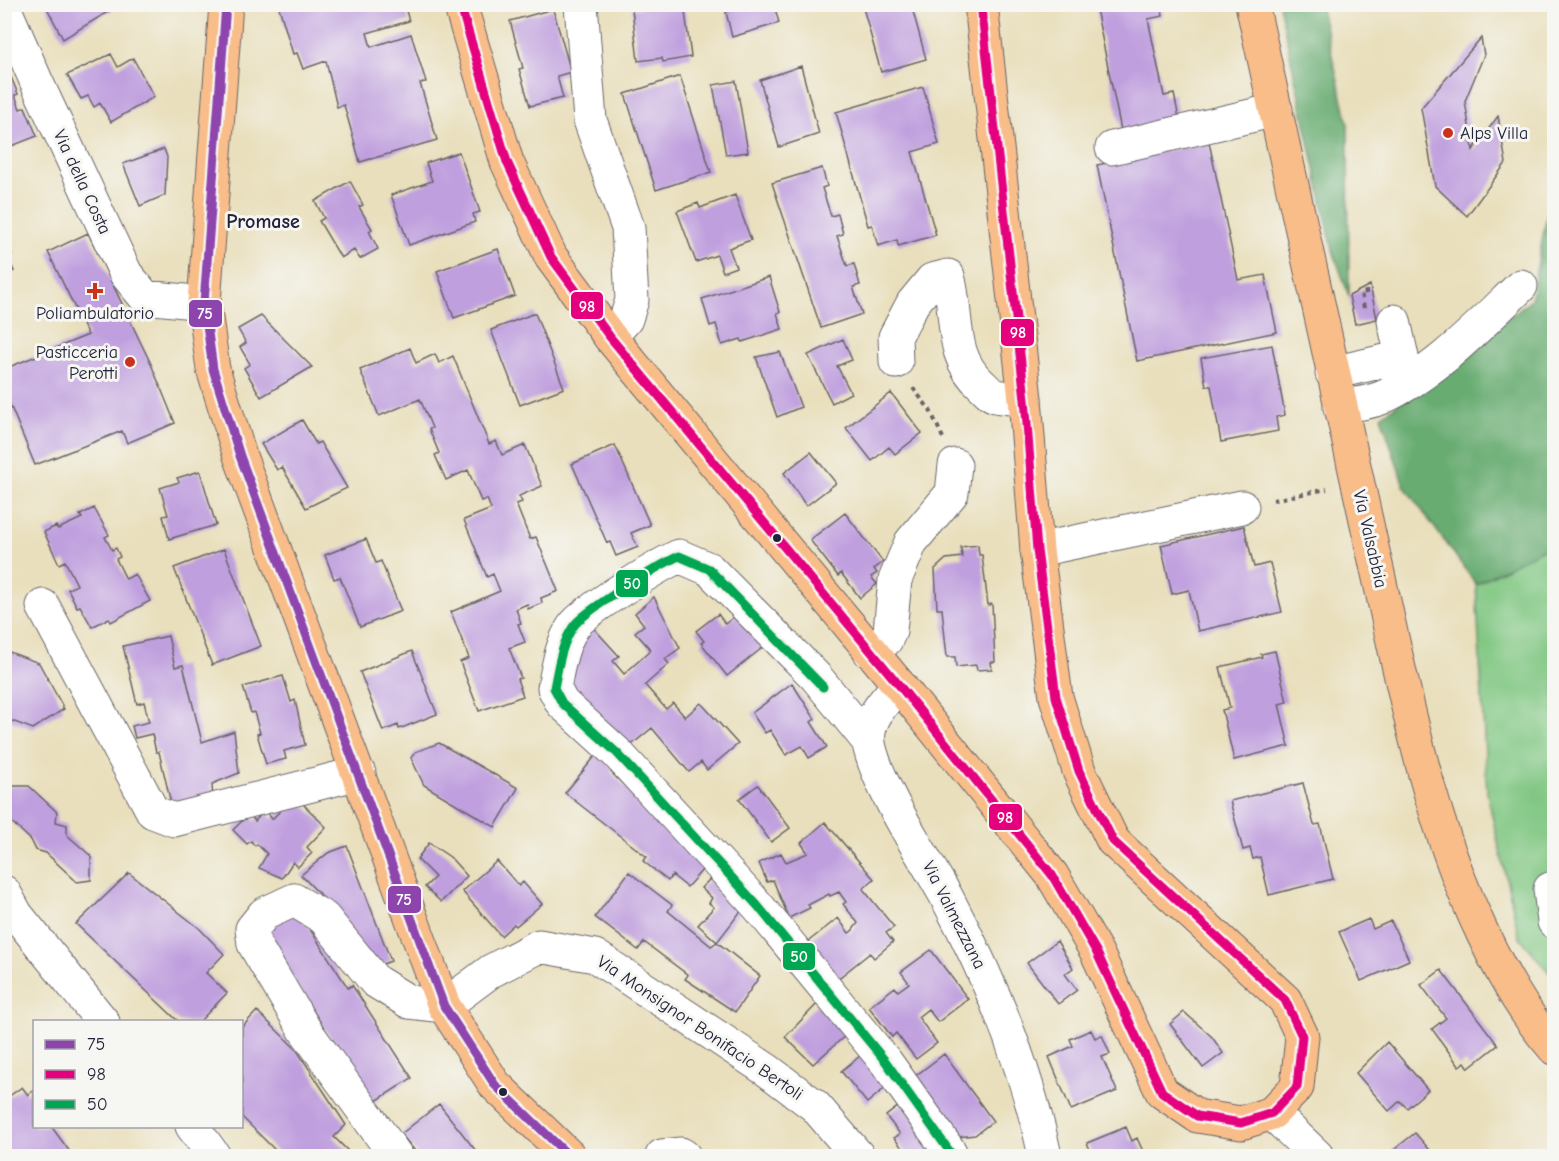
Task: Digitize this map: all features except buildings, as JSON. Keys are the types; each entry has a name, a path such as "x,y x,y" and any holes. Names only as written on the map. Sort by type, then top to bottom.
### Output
{"main road":[{"path":"226,4 204,303 213,369 240,456 444,1006 495,1085 569,1156"},
{"path":"460,4 512,173 551,258 610,337 899,685 1052,875 1096,951 1162,1092 1197,1116 1241,1122 1272,1113 1297,1087 1302,1036 1285,1000 1113,841 1079,771 1056,697 1037,549 1025,399 981,4"},
{"name":"Via Valsabbia","path":"1252,4 1332,373 1429,797 1459,883 1500,970 1541,1033 1554,1048"}],"street":[{"path":"581,4 590,120 628,228 632,300 626,319 610,337"},
{"name":"Via della Costa","path":"4,7 36,84 126,274 146,297 204,303"},
{"path":"1112,148 1276,110"},
{"path":"896,362 895,337 913,303 932,280 948,276 954,296 954,326 960,353 970,375 994,396 1025,399"},
{"path":"1340,407 1380,398 1419,374 1467,337 1521,286"},
{"path":"1332,373 1402,357 1380,318"},
{"path":"870,652 886,640 890,631 895,580 911,542 952,493 955,465"},
{"path":"1037,549 1242,507"},
{"path":"869,742 816,677 709,569 680,556 656,566 574,625 564,646 554,688 562,703 616,753 757,905 886,1062 950,1152 949,1156"},
{"path":"43,606 153,812 174,820 359,773"},
{"path":"869,742 876,711 899,685"},
{"name":"Via Valmezzana","path":"869,742 884,782 948,900 986,978 1028,1085 1046,1156"},
{"path":"1550,889 1554,922"},
{"path":"4,892 16,914 101,1020"},
{"path":"396,1156 306,1030 254,944 252,929 264,914 294,900 324,918 375,981 409,1002 444,1006"},
{"name":"Via Monsignor Bonifacio Bertoli","path":"444,1006 492,971 539,946 595,956 767,1070 815,1106 858,1156"},
{"path":"1272,1113 1317,1156"},
{"path":"193,1128 213,1156"},
{"path":"662,1156 681,1154 684,1156"}],"path":[{"path":"1371,291 1361,293 1380,318"},
{"path":"896,362 930,410 955,465"},
{"path":"1242,507 1357,482"}],"green space":[{"path":"1279,5 1320,5 1348,122 1349,296 1333,251"},
{"path":"1554,178 1554,543 1476,584 1404,486 1381,416 1456,362 1531,299"},
{"path":"1554,543 1554,979 1519,936 1487,793 1476,584"}],"transit line":[{"name":"75","path":"226,4 204,303 213,369 240,456 444,1006 495,1085 569,1156"},
{"name":"98","path":"460,4 507,162 551,257 610,337 899,685 1052,875 1096,951 1162,1092 1197,1116 1241,1123 1272,1113 1297,1087 1302,1036 1285,1000 1113,841 1079,771 1056,697 1037,550 1025,399 981,4"},
{"name":"50","path":"823,687 709,569 679,556 591,610 573,627 560,657 554,688 562,703 617,753 757,905 886,1062 950,1152 949,1156"}],"place":[{"name":"Alps Villa","path":"1448,133"},
{"name":"Poliambulatorio","path":"95,291"},
{"name":"Pasticceria Perotti","path":"130,362"}],"district":[{"name":"Promase","path":"263,221"}]}
